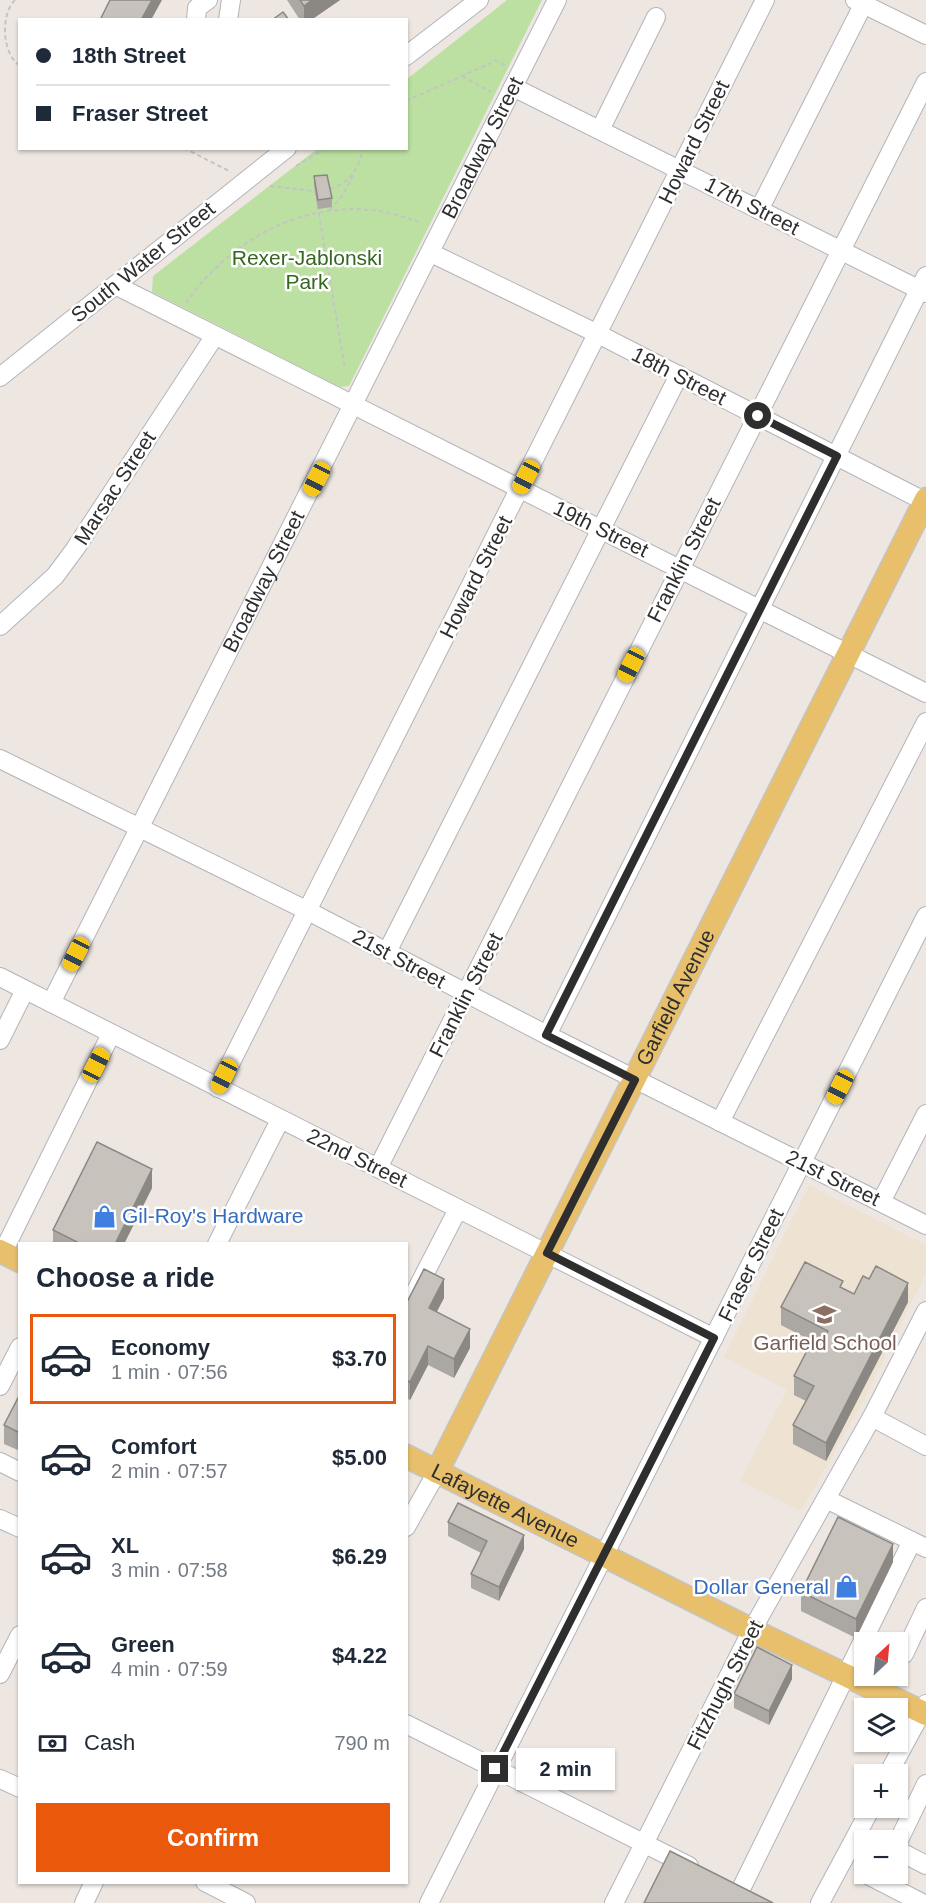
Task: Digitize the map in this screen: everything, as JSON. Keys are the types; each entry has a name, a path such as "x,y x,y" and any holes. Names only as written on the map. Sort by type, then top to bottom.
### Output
{"main road":[{"name":"Garfield Avenue","path":"436,1472 926,501"},
{"name":"Lafayette Avenue","path":"408,1457 846,1676 925,1710"}],"street":[{"path":"196,18 197,8 208,0"},
{"path":"228,18 231,0"},
{"path":"408,54 479,0"},
{"name":"Broadway Street","path":"51,1003 354,406 430,253 505,91 557,0"},
{"name":"Howard Street","path":"218,1088 765,0"},
{"path":"759,210 859,2 926,35"},
{"path":"600,130 656,17"},
{"name":"Franklin Street","path":"378,1168 926,82"},
{"name":"17th Street","path":"505,91 600,130 840,251 924,286"},
{"name":"South Water Street","path":"0,377 284,150"},
{"name":"18th Street","path":"430,253 598,334 926,501"},
{"name":"19th Street","path":"115,285 926,693"},
{"path":"546,1035 924,286"},
{"name":"Marsac Street","path":"0,626 56,576 214,336"},
{"path":"387,952 679,375"},
{"path":"720,1122 926,722"},
{"name":"21st Street","path":"0,759 308,911 546,1035 926,1225"},
{"name":"Fraser Street","path":"429,1903 926,916"},
{"name":"22nd Street","path":"0,977 714,1338"},
{"path":"0,1040 25,990"},
{"path":"6,1255 111,1034"},
{"path":"881,1202 926,1114"},
{"path":"218,1242 279,1120"},
{"path":"408,1306 458,1209"},
{"name":"Fitzhugh Street","path":"614,1903 752,1630 872,1417 926,1311"},
{"path":"0,1386 18,1351"},
{"path":"872,1417 926,1446"},
{"path":"0,1462 18,1471"},
{"name":"Garfield Avenue","path":"408,1523 436,1472"},
{"path":"826,1499 919,1544 869,1632"},
{"path":"908,1646 926,1608"},
{"path":"0,1674 18,1639"},
{"path":"739,1893 854,1660"},
{"path":"894,1764 925,1710"},
{"path":"408,1725 760,1903"},
{"path":"0,1779 18,1787"},
{"path":"904,1830 926,1784"},
{"path":"819,1903 865,1818"},
{"path":"908,1856 926,1865"},
{"path":"842,1861 854,1867"},
{"path":"84,1903 93,1884"},
{"path":"209,1884 246,1903"},
{"path":"886,1884 922,1903"}],"path":[{"path":"15,0 5,21 9,54 18,64"},
{"path":"494,60 511,68"},
{"path":"408,100 491,63"},
{"path":"462,76 505,91"},
{"path":"188,150 247,179"},
{"path":"296,166 323,150"},
{"path":"330,210 343,195 355,172 362,150"},
{"path":"270,186 315,191 343,184 355,172"},
{"path":"315,191 345,369"},
{"path":"185,304 207,275 240,246 269,229 330,210 383,212 418,222"}],"shaded area":[{"name":"Garfield School","path":"809,1185 926,1245 926,1273 863,1402 801,1511 740,1481 787,1390 724,1357"}],"green space":[{"name":"Rexer-Jablonski Park","path":"507,0 542,0 349,386 340,387 152,292 153,276 316,150 408,150 408,78"}],"building":[{"path":"110,0 152,0 142,18 101,18"},
{"path":"300,0 312,0 304,6"},
{"path":"283,12 288,18 275,18"},
{"path":"327,175 332,198 318,200 314,176"},
{"name":"Gil-Roy's Hardware","path":"97,1142 152,1169 116,1242 77,1242 53,1230"},
{"path":"805,1262 843,1281 840,1287 854,1294 863,1276 869,1279 876,1266 908,1283 826,1443 793,1425 814,1386 794,1376 814,1337 823,1342 828,1331 781,1307"},
{"path":"424,1269 444,1279 429,1308 470,1329 454,1359 428,1346 410,1382 408,1381 408,1300"},
{"path":"18,1398 18,1432 4,1425"},
{"path":"458,1503 524,1535 499,1587 471,1574 487,1541 448,1522"},
{"name":"Dollar General","path":"838,1517 893,1544 856,1619 801,1592"},
{"path":"757,1647 792,1665 769,1711 734,1694"},
{"path":"670,1851 773,1903 644,1903"}],"place":[{"name":"Gil-Roy's Hardware","path":"104,1216"},
{"name":"Garfield School","path":"825,1315"},
{"name":"Dollar General","path":"847,1587"}],"route":[{"path":"495,1769 714,1338 547,1253 635,1080 546,1035 837,456 758,416"}]}
